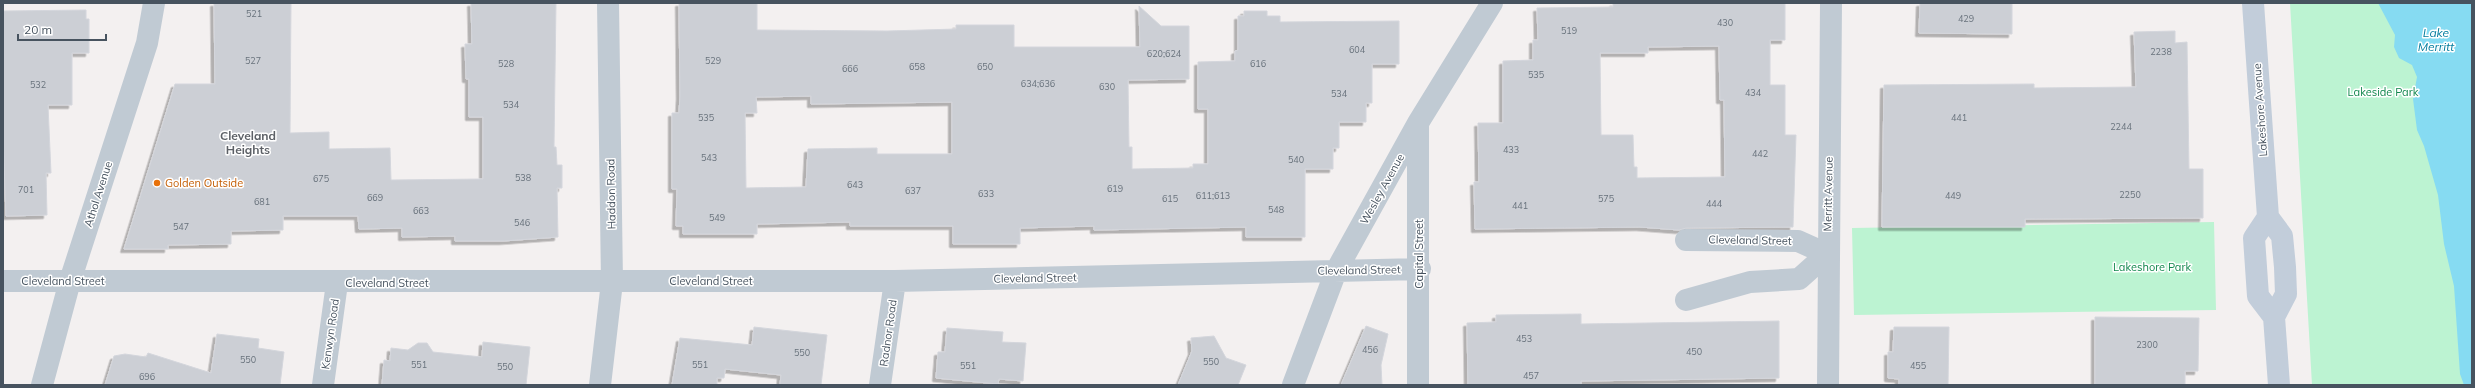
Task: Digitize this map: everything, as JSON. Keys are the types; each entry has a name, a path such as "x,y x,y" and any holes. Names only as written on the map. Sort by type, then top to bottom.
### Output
{"main road":[{"name":"Lakeshore Avenue","path":"2253,3 2268,217 2254,238 2258,296 2274,317 2279,385"}],"street":[{"name":"Athol Avenue","path":"42,385 70,281 147,43 154,3"},
{"name":"Haddon Road","path":"600,385 612,282 608,3"},
{"name":"Wesley Avenue","path":"1293,385 1336,271 1418,123 1492,3"},
{"name":"Merritt Avenue","path":"1828,385 1827,254 1831,3"},
{"name":"Capital Street","path":"1418,123 1420,269 1418,385"},
{"name":"Cleveland Street","path":"1686,240 1798,241 1827,254"},
{"path":"1686,300 1750,282 1799,279 1827,254"},
{"name":"Cleveland Street","path":"3,281 337,283 895,281 1420,269"},
{"name":"Radnor Road","path":"880,385 895,281"},
{"name":"Kenwyn Road","path":"323,385 337,283"}],"green space":[{"name":"Lakeside Park","path":"2290,3 2472,3 2472,385 2312,385"},
{"name":"Lakeshore Park","path":"2214,222 2216,310 1854,315 1852,228"}],"water":[{"name":"Lake Merritt","path":"2378,3 2472,3 2472,385 2464,385 2460,374 2454,286 2444,244 2438,195 2424,146 2417,130 2413,99 2417,77 2412,65 2399,58 2394,47 2395,35"}],"building":[{"path":"214,3 291,3 290,133 329,132 329,149 390,148 391,180 483,179 483,117 469,117 469,79 466,79 465,44 472,44 471,3 556,3 554,147 556,147 557,165 562,165 562,188 557,188 558,237 503,241 455,241 455,236 402,237 402,228 359,229 358,216 283,216 283,230 231,231 231,244 168,245 168,249 124,249 175,84 215,84"},
{"path":"679,3 757,3 757,30 887,31 956,29 956,25 1014,25 1014,47 1140,47 1139,6 1161,26 1189,26 1189,79 1128,80 1129,147 1132,147 1132,169 1193,168 1193,164 1208,164 1208,109 1198,109 1198,62 1235,61 1235,51 1238,50 1238,16 1244,16 1244,11 1267,11 1267,16 1280,16 1280,22 1399,21 1399,64 1372,64 1372,103 1366,103 1366,122 1339,122 1339,148 1333,148 1333,169 1305,169 1305,237 1246,237 1246,227 1094,230 1094,226 1020,228 1020,244 953,244 953,226 850,226 850,222 757,224 757,234 683,234 683,226 676,226 677,189 672,189 672,113 679,113","holes":["811,96 811,104 952,102 952,154 877,154 877,148 808,149 806,187 746,188 745,113 757,113 756,97"]},
{"path":"1613,3 1785,3 1785,40 1770,40 1770,85 1785,85 1785,135 1796,135 1793,227 1686,228 1679,230 1640,227 1475,229 1474,182 1479,182 1478,123 1503,123 1503,61 1533,60 1533,40 1538,40 1537,8 1613,7","holes":["1719,46 1720,100 1724,100 1725,177 1637,178 1637,167 1634,167 1633,135 1601,135 1600,53 1648,53 1648,47"]},
{"path":"1920,3 2012,3 2012,34 1919,33"},
{"path":"86,10 86,19 89,19 89,53 72,53 72,105 48,105 51,173 46,173 47,215 6,216 3,135 3,11"},
{"path":"2175,31 2175,43 2187,42 2189,169 2203,169 2203,218 2025,219 2025,227 1882,227 1884,85 2034,84 2034,88 2136,87 2134,32"},
{"path":"1581,314 1581,324 1779,321 1779,378 1581,381 1581,385 1468,385 1467,323 1496,322 1496,315"},
{"path":"2095,317 2199,318 2198,371 2185,371 2185,385 2095,385"},
{"path":"1366,326 1388,334 1381,365 1382,385 1341,385"},
{"path":"754,327 827,335 821,385 780,385 781,375 725,369 724,378 717,378 717,385 672,385 680,338 752,345"},
{"path":"1894,327 1949,327 1948,385 1899,385 1899,379 1888,378 1888,352 1893,352"},
{"path":"947,328 1003,332 1002,342 1026,343 1023,381 999,379 998,384 936,378 938,352 945,352"},
{"path":"217,334 259,339 258,348 284,352 280,385 105,385 114,356 125,354 146,357 148,353 211,373"},
{"path":"1214,336 1226,358 1246,365 1238,385 1178,385 1192,351 1191,338"},
{"path":"483,342 530,347 526,385 382,385 384,360 390,361 391,348 408,350 418,343 427,343 433,352 482,357"}],"place":[{"name":"Golden Outside","path":"157,183"}],"district":[{"name":"Cleveland Heights","path":"248,142"}]}
